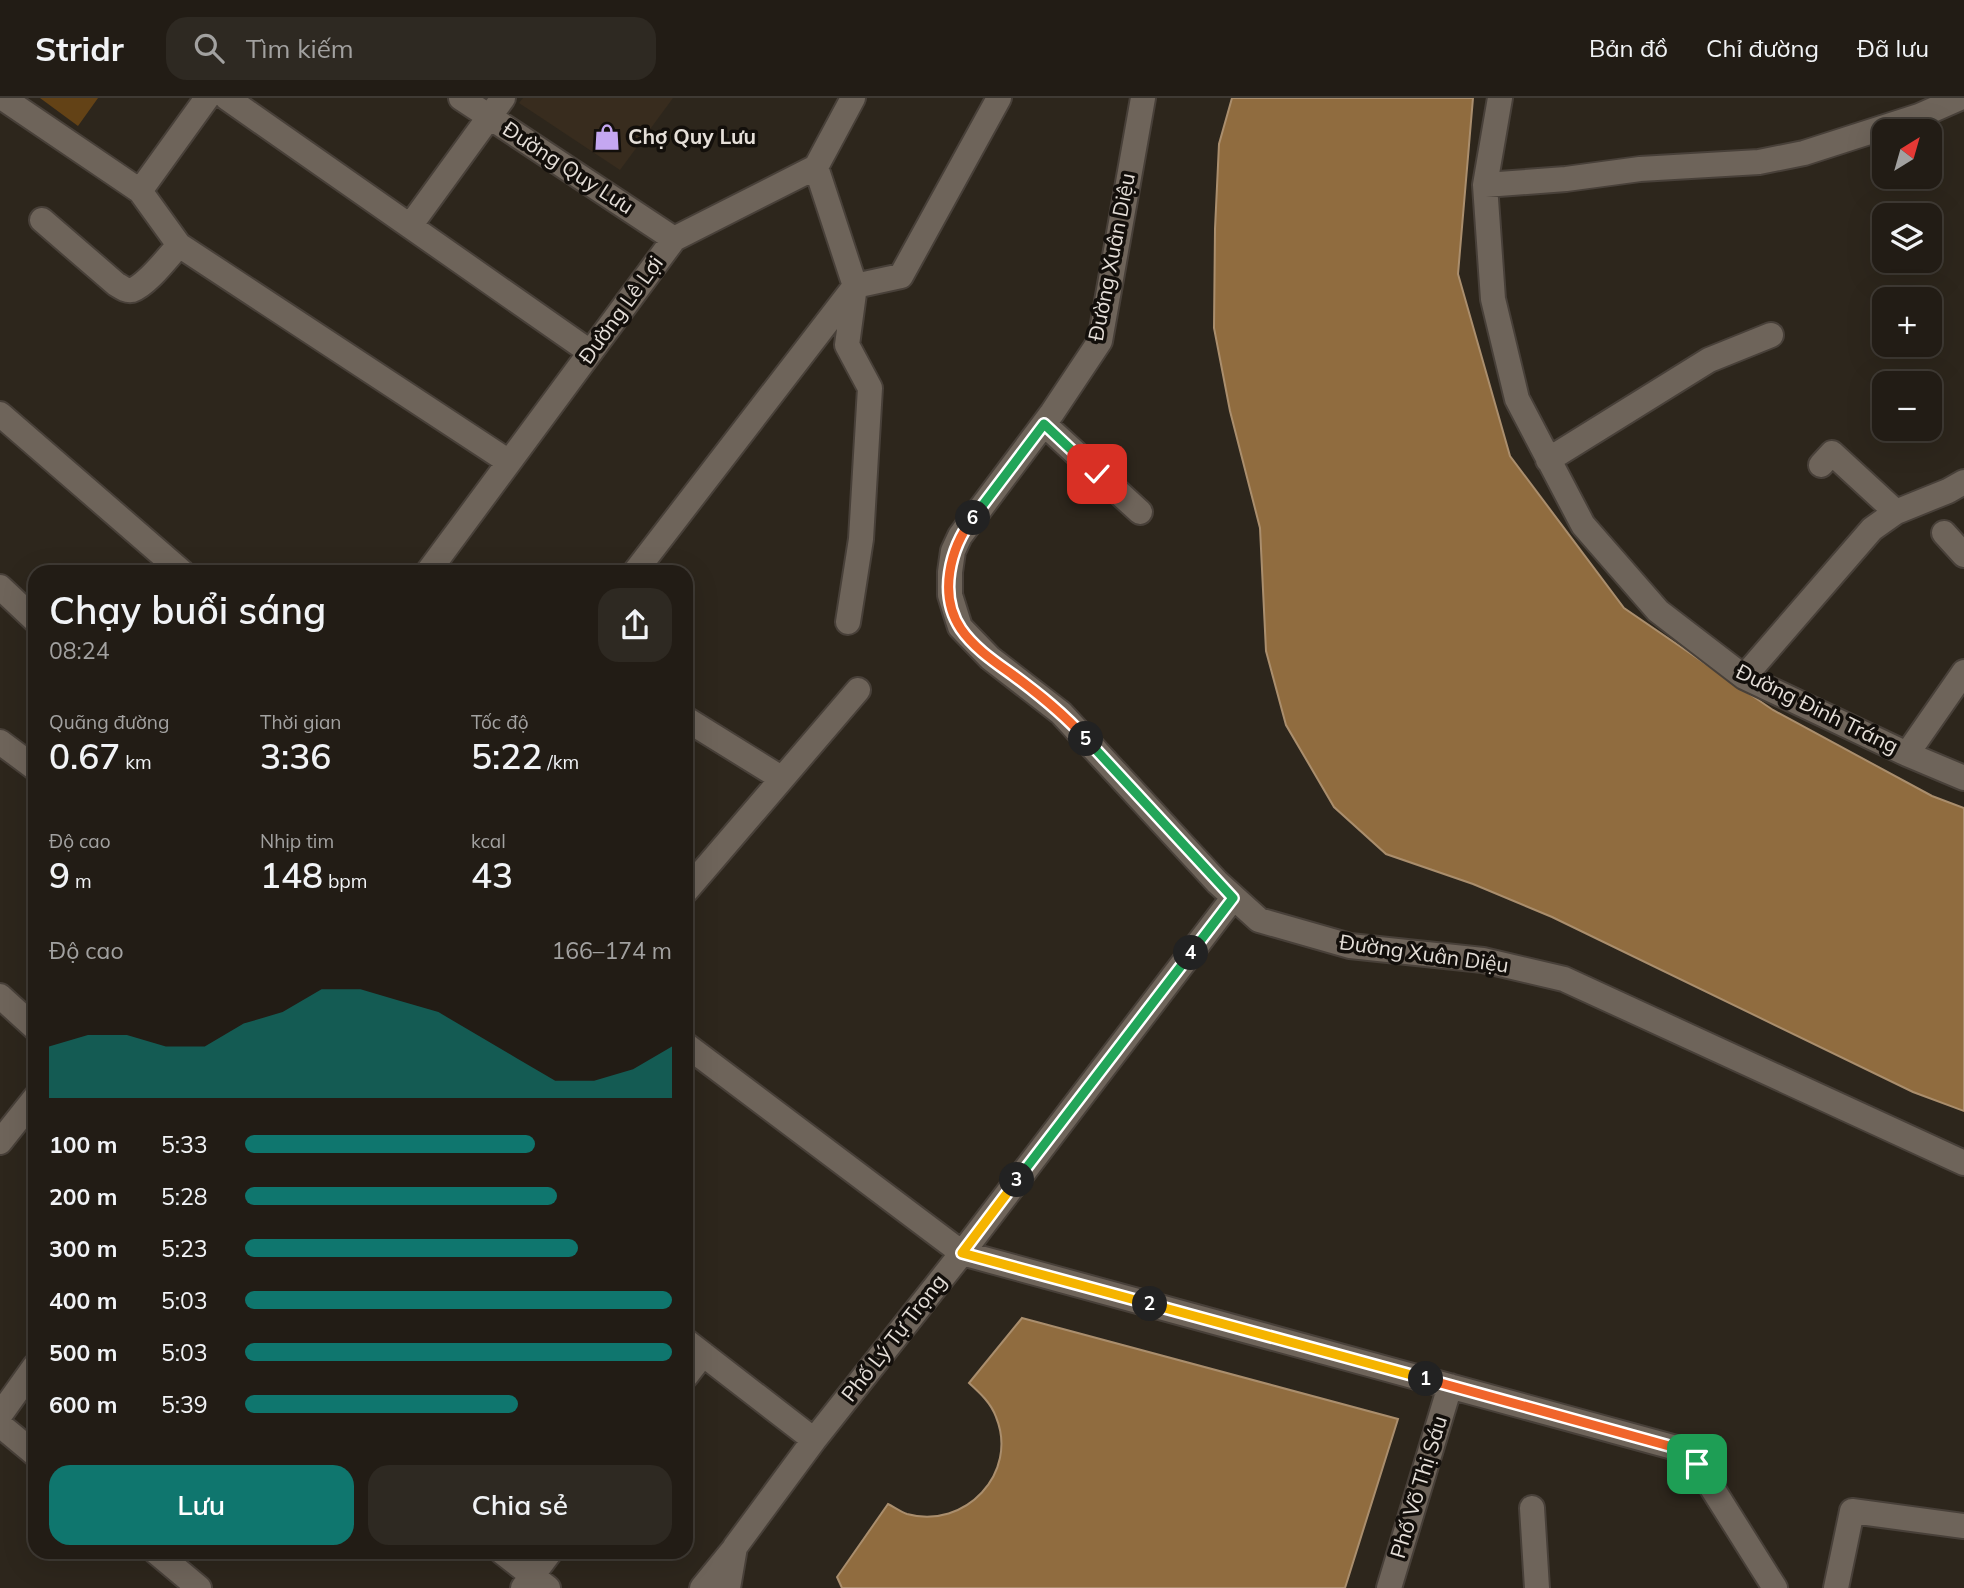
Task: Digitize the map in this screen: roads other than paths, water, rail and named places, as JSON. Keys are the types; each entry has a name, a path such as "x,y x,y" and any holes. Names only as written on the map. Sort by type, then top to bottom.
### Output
{"street":[{"path":"3,98 140,191 178,245 509,462"},
{"path":"140,191 207,98"},
{"path":"227,98 590,352"},
{"name":"Đường Quy Lưu","path":"461,98 496,107 674,239"},
{"path":"848,622 861,539 870,388 847,345 855,286 816,167 853,98"},
{"path":"640,565 855,286 901,276 999,98"},
{"name":"Đường Xuân Diệu","path":"1143,98 1100,341 1044,424 960,536 953,551 950,572 950,595 960,627 970,639 1061,712 1233,898 1259,920 1350,946 1483,960 1564,979 1964,1163"},
{"name":"Đường Đinh Tráng","path":"1500,98 1485,185 1496,311 1517,399 1583,525 1658,611 1744,677 1964,778"},
{"path":"1485,185 1566,179 1640,169 1759,162 1804,153 1919,116 1960,98"},
{"path":"410,226 496,107"},
{"name":"Đường Lê Lợi","path":"434,565 674,239 816,167"},
{"path":"42,220 125,290 142,284 178,245"},
{"path":"1548,460 1709,360 1771,335"},
{"path":"0,414 174,565"},
{"path":"1044,424 1140,512"},
{"path":"1821,465 1832,453 1896,512"},
{"path":"1744,677 1872,529 1896,512 1964,482"},
{"path":"1944,533 1964,555"},
{"path":"0,587 28,613"},
{"path":"1907,754 1964,671"},
{"path":"693,883 858,690"},
{"path":"693,723 781,778"},
{"path":"0,742 28,763"},
{"name":"Phố Lý Tự Trọng","path":"728,1588 735,1546 1233,898"},
{"path":"0,996 28,1022"},
{"path":"693,1050 962,1253 1680,1449 1697,1464 1775,1588"},
{"path":"0,1142 28,1107"},
{"path":"694,1347 814,1440"},
{"path":"0,1415 28,1376"},
{"name":"Phố Võ Thị Sáu","path":"1389,1588 1450,1386"},
{"path":"0,1425 28,1448"},
{"path":"1532,1508 1537,1588"},
{"path":"1836,1588 1852,1511 1964,1526"},
{"path":"702,1588 735,1546"},
{"path":"164,1559 199,1588"},
{"path":"509,1559 534,1584 547,1559"}],"place":[{"name":"Chợ Quy Lưu","path":"607,137"}]}
